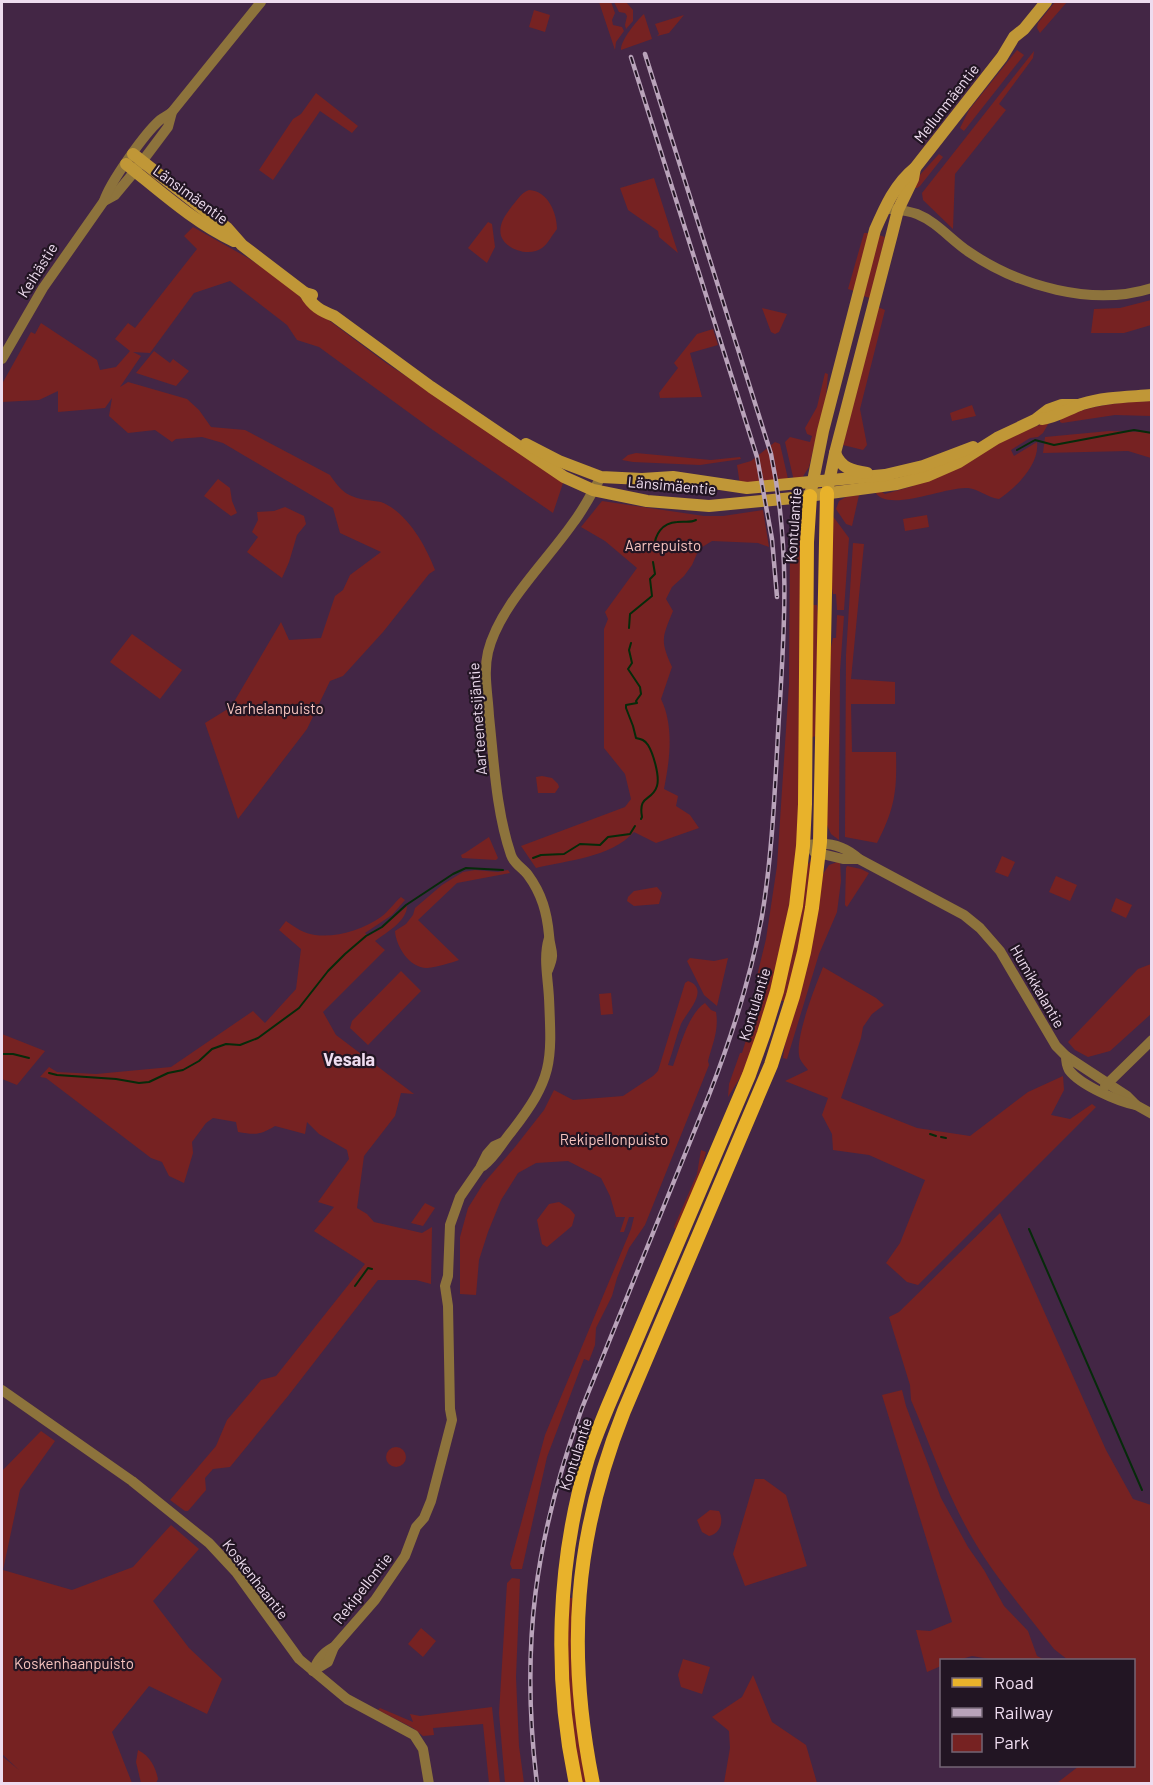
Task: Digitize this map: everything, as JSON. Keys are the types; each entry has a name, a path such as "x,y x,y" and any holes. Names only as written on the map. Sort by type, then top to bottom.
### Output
{"main road":[{"name":"Mellunmäentie","path":"884,208 900,182 915,168 1002,57 1014,37 1024,29 1046,2"},
{"name":"Länsimäentie","path":"134,163 227,228 242,244 305,293 315,296 327,305 334,316 431,387 543,464 593,490 647,501 709,506 828,487 897,484 927,476 959,462 997,438"},
{"name":"Mellunmäentie","path":"898,210 913,179 915,168"},
{"name":"Kontulantie","path":"576,1784 565,1709 562,1640 565,1569 578,1496 589,1456 602,1422 749,1075 764,1033 787,950 796,906 803,846 806,764 807,542 811,489 831,399 873,236 884,208"},
{"name":"Kontulantie","path":"594,1784 582,1722 577,1645 581,1571 593,1506 607,1457 624,1411 778,1044 794,996 812,908 819,848 828,487 898,210"},
{"name":"Länsimäentie","path":"828,487 923,466 997,438 1035,420 1051,418 1079,405 1152,395"},
{"name":"Länsimäentie","path":"495,429 560,461 601,477 635,479 673,477 747,488 811,489"},
{"path":"835,453 838,460 853,471 885,475"}],"street":[{"name":"Keihästie","path":"2,359 49,279 104,201 108,189 168,127 172,112 260,3"},
{"path":"884,208 924,218 969,252 1027,281 1060,290 1106,296 1123,295 1152,288"},
{"name":"Aarteenetsijäntie","path":"549,925 540,895 523,868 521,860 510,847 502,825 485,672 493,634 503,617 573,524 601,477"},
{"name":"Humikkalantie","path":"803,846 850,850 859,859 964,915 980,928 1000,951 1044,1028 1065,1056 1104,1087 1128,1096 1136,1105 1152,1114"},
{"name":"Rekipellontie","path":"313,1671 328,1662 334,1647 384,1588 410,1547 416,1527 424,1518 437,1483 446,1440 444,1428 450,1408 448,1306 445,1286 448,1276 448,1239 453,1212 490,1151 494,1146 503,1142 534,1102 548,1071 552,1044 545,954 549,925"},
{"path":"1104,1087 1152,1040"},
{"name":"Koskenhaantie","path":"2,1390 125,1475 193,1528 236,1572 291,1650 313,1671 346,1699 414,1735 423,1749 429,1784"}],"green space":[{"path":"599,2 611,2 615,13 612,20 613,25 622,27 624,31 616,42 615,50"},
{"path":"614,2 626,2 633,10 633,21 626,29 627,16 619,12"},
{"path":"1055,2 1067,2 1040,33 1037,28 1038,23"},
{"path":"534,10 550,15 545,32 529,27"},
{"path":"644,14 652,39 621,50 626,36"},
{"path":"684,15 669,33 657,36 659,34 655,24"},
{"path":"1017,50 1024,55 964,131 960,128 969,110"},
{"path":"1034,51 1033,58 999,104 1006,110 955,174 953,229 923,200 922,193"},
{"path":"316,93 358,126 352,133 320,111 273,180 259,170 293,119 301,114"},
{"path":"939,154 943,157 920,186 914,188 918,177"},
{"path":"654,178 678,253 659,237 658,231 628,210 620,188"},
{"path":"529,190 541,194 550,204 557,229 542,248 525,252 513,248 504,241 501,236 501,227 512,206"},
{"path":"488,222 492,224 495,247 487,263 468,248"},
{"name":"Varhelanpuisto","path":"193,227 248,258 287,284 307,304 386,363 564,480 553,513 430,428 319,347 297,340 287,325 230,281 194,293 150,353 133,352 141,356 120,387 128,382 187,399 199,410 211,427 245,430 330,475 349,495 381,502 390,507 399,513 414,531 435,570 429,574 383,632 343,676 330,681 307,729 238,819 205,723 231,707 281,622 289,640 321,638 335,596 343,590 350,575 381,552 340,533 333,508 223,443 202,437 176,439 172,442 155,430 128,433 109,416 112,398 105,408 58,412 58,391 39,400 2,402 2,384 31,332 35,334 41,323 97,360 100,370 116,367 130,351 115,339 128,323 135,328 197,249 184,236"},
{"path":"864,233 869,233 854,291 848,289"},
{"path":"879,235 885,237 870,298 863,296"},
{"path":"1151,300 1151,325 1124,333 1091,333 1094,309 1120,308"},
{"path":"878,307 885,310 860,409 867,445 863,450 843,445"},
{"path":"762,308 787,314 779,332 775,334 771,332"},
{"path":"713,329 718,345 690,353 702,397 660,398 659,393 678,368 674,363 697,334"},
{"path":"154,351 170,363 173,359 189,371 176,386 136,373"},
{"path":"825,373 828,374 826,397 809,467 802,478 794,481 785,442 790,437 810,442 812,436 807,434 805,428 817,407"},
{"path":"1151,401 1151,416 1115,415 1060,422 1060,419 1071,414 1093,407"},
{"path":"972,405 976,416 952,421 950,413"},
{"path":"1050,421 1038,437 1030,438 1011,450 1014,456 1037,442 1035,459 1026,475 1013,489 999,499 968,488 916,498 890,500 880,497 874,490 885,494 913,486 914,483"},
{"path":"1109,431 1151,432 1151,458 1128,451 1043,453 1045,437"},
{"path":"775,442 780,444 788,479 740,485 737,465 751,461"},
{"path":"636,453 711,460 740,457 741,459 700,465 622,460"},
{"path":"218,479 230,488 237,513 231,516 204,496"},
{"path":"859,495 852,526 846,524 836,509 839,501 846,497"},
{"name":"Aarrepuisto","path":"602,501 704,516 723,516 763,510 769,547 758,543 712,541 699,549 692,565 672,587 666,599 673,611 664,639 672,667 661,699 669,731 668,766 664,789 678,796 676,806 690,815 699,828 656,843 634,832 624,841 601,853 536,868 521,846 625,807 631,799 625,774 604,748 604,629 608,619 605,612 637,568 605,541 581,527"},
{"path":"285,507 304,516 306,524 297,535 282,578 247,552 258,537 252,532 258,520 257,512 274,511"},
{"path":"832,515 849,538 844,610 837,610 836,594 833,594 830,579"},
{"path":"927,515 929,527 905,531 903,519"},
{"path":"800,519 801,729 797,852 785,931 765,1013 746,1068 728,1097 729,1084 740,1053 742,1053 766,976 757,976 766,939 777,866 789,684 790,534"},
{"path":"853,543 864,544 851,679 895,682 895,704 851,704 852,752 896,752 894,799 877,843 845,837 846,655"},
{"path":"812,605 817,605 818,615 817,736 812,737"},
{"path":"837,615 844,616 840,671 839,840 831,834 827,825 830,651 833,638 836,638"},
{"path":"132,634 182,670 160,699 110,662"},
{"path":"536,777 552,778 558,784 559,787 555,793 538,793"},
{"path":"489,837 498,858 496,860 462,858 461,855"},
{"path":"1002,856 1015,862 1008,877 995,872"},
{"path":"812,860 805,920 786,1002 780,1000 807,865"},
{"path":"840,861 841,881 837,912 819,954 787,1059 783,1058 823,874 829,865"},
{"path":"847,866 869,873 847,907 845,905"},
{"path":"475,870 498,872 508,870 510,873 457,883 418,920 459,960 427,968 420,967 409,960 398,943 395,931 406,924 415,908 442,885 463,872"},
{"path":"1056,876 1077,885 1070,901 1049,892"},
{"path":"657,887 662,893 659,904 634,906 627,901 634,891"},
{"path":"401,897 405,900 392,915 365,933 368,936 382,928 407,906 400,922 375,941 385,950 323,1012 336,1035 414,1094 401,1093 395,1116 364,1156 357,1208 374,1222 422,1233 432,1227 431,1284 416,1280 378,1280 230,1467 213,1469 205,1478 206,1490 188,1511 185,1511 170,1500 216,1446 227,1420 261,1380 276,1376 365,1264 314,1231 334,1207 318,1202 349,1159 347,1150 319,1134 307,1122 305,1134 275,1126 254,1134 238,1132 236,1122 213,1118 206,1123 192,1142 193,1153 184,1183 169,1176 162,1162 151,1158 46,1078 40,1077 49,1067 57,1072 96,1074 171,1067 253,1011 265,1023 296,989 301,949 279,930 286,921 311,934 323,936 341,934 358,929 384,915"},
{"path":"1116,898 1132,905 1126,918 1111,911"},
{"path":"690,958 714,961 728,958 717,1006 704,995 687,961"},
{"path":"1151,964 1151,1014 1110,1051 1088,1057 1075,1050 1068,1042 1138,969"},
{"path":"823,967 884,1005 872,1014 863,1027 841,1098 917,1128 970,1136 1028,1092 1063,1076 1064,1090 1051,1115 1070,1119 1092,1104 1096,1107 918,1285 907,1282 886,1263 900,1243 925,1180 869,1155 833,1150 832,1134 822,1115 828,1098 785,1081 808,1070 800,1059 800,1040 806,1013"},
{"path":"401,971 421,991 368,1045 350,1028 352,1021"},
{"name":"Rekipellonpuisto","path":"688,981 695,985 697,995 681,1024 668,1065 673,1066 689,1023 705,1003 716,1012 717,1018 709,1065 645,1225 629,1248 612,1296 596,1328 595,1345 589,1361 584,1359 547,1457 522,1569 512,1569 510,1564 545,1435 634,1217 629,1217 624,1232 620,1232 625,1217 616,1217 610,1196 601,1178 568,1161 536,1163 518,1173 501,1200 479,1260 476,1295 460,1294 460,1237 468,1208 483,1184 544,1110 554,1090 573,1100 623,1096 658,1071 685,983"},
{"path":"611,993 613,1014 601,1015 599,994"},
{"path":"2,1034 45,1051 17,1085 2,1079"},
{"path":"701,1150 706,1152 700,1175 676,1231 674,1227 697,1174"},
{"path":"559,1202 575,1215 572,1226 547,1247 542,1244 537,1220 549,1204"},
{"path":"425,1203 435,1208 423,1226 411,1223"},
{"path":"1000,1213 1106,1450 1133,1499 1151,1505 1151,1783 1057,1783 1078,1767 1135,1767 1135,1659 1067,1659 1054,1649 979,1549 953,1502 911,1400 910,1385 889,1317 899,1312"},
{"path":"902,1390 941,1498 1004,1606 1028,1631 1037,1656 1043,1659 989,1659 972,1656 962,1659 940,1659 940,1666 927,1672 916,1630 930,1631 952,1622 882,1395"},
{"name":"Koskenhaanpuisto","path":"41,1431 55,1441 20,1490 3,1570 72,1590 133,1567 171,1525 199,1549 153,1601 189,1648 222,1679 207,1714 149,1686 112,1732 132,1783 2,1783 2,1756 19,1770 2,1754 2,1471"},
{"path":"396,1447 403,1450 406,1457 403,1464 396,1467 389,1464 386,1457 389,1450"},
{"path":"755,1479 764,1479 786,1495 807,1566 745,1586 733,1554"},
{"path":"710,1510 719,1511 721,1523 719,1529 709,1536 702,1532 697,1520"},
{"path":"512,1578 520,1579 516,1677 519,1746 524,1783 505,1783 499,1713 507,1583"},
{"path":"567,1598 572,1598 575,1691 579,1737 587,1783 582,1783 573,1735 567,1682"},
{"path":"421,1628 436,1641 423,1657 408,1644"},
{"path":"683,1659 710,1667 702,1694 681,1687 678,1675"},
{"path":"753,1675 772,1722 806,1745 817,1783 724,1783 730,1748 729,1731 712,1717 742,1697"},
{"path":"492,1707 500,1783 489,1783 483,1724 433,1728 434,1735 423,1736 413,1728 378,1710 380,1708 413,1722 410,1714 420,1716"},
{"path":"138,1750 149,1758 154,1766 158,1779 156,1783 141,1783 136,1762"}],"waterway":[{"path":"1017,450 1035,440 1054,445 1134,430 1152,433"},
{"path":"654,548 656,538 663,527 672,523 696,520"},
{"path":"629,628 630,614 652,596 650,579 655,574 653,562"},
{"path":"631,643 629,650 632,663 628,669 640,687 641,694 637,703 626,705 626,708 636,738 647,743 650,749 658,777 655,791 642,805 641,819"},
{"path":"533,858 541,855 564,854 580,844 600,845 608,837 630,834 635,826"},
{"path":"49,1073 139,1083 149,1082 168,1073 183,1070 199,1061 212,1049 226,1044 240,1045 258,1038 299,1008 328,971 345,954 366,936 382,927 406,905 466,868 503,870"},
{"path":"2,1054 29,1058"},
{"path":"930,1134 936,1136"},
{"path":"941,1137 946,1138"},
{"path":"1029,1229 1142,1490"},
{"path":"355,1286 368,1268 372,1269"}],"railway":[{"path":"537,1784 530,1685 531,1638 543,1548 553,1502 582,1408 709,1095 740,1006 762,916 775,791 784,585 777,488 771,454 645,54"},
{"path":"631,57 757,457 772,539 777,597"}],"district":[{"name":"Vesala","path":"349,1059"}]}
